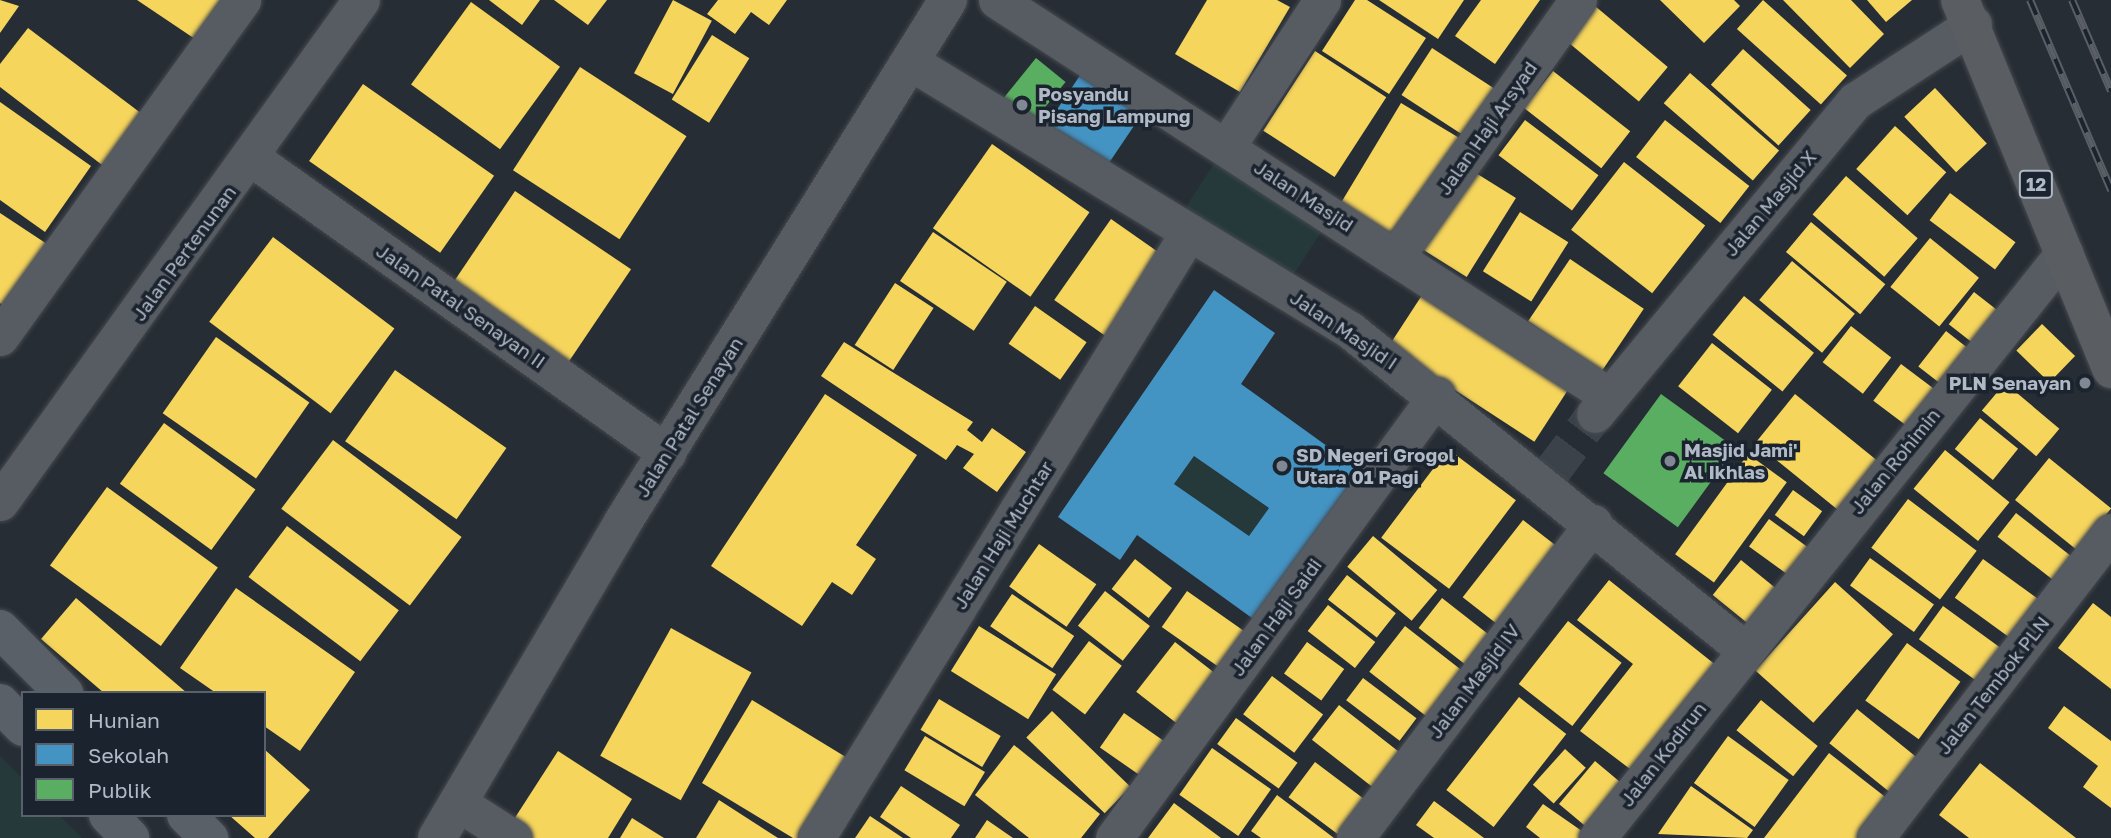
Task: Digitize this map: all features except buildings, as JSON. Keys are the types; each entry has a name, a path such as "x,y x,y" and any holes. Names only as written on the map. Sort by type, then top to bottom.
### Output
{"highway":[{"name":"12","path":"1966,12 2111,369"}],"main road":[{"path":"0,629 62,691"},
{"path":"0,703 21,725"},
{"path":"110,817 130,838"},
{"path":"188,817 209,838"}],"street":[{"path":"0,337 242,0"},
{"name":"Jalan Pertenunan","path":"0,502 253,159 361,0"},
{"name":"Jalan Patal Senayan","path":"437,838 667,453 948,0"},
{"name":"Jalan Masjid","path":"997,0 1396,256 1602,405"},
{"path":"1227,146 1322,0"},
{"name":"Jalan Haji Arsyad","path":"1396,256 1578,0"},
{"name":"Jalan Masjid X","path":"1602,405 1855,101 1966,12"},
{"name":"Jalan Masjid I","path":"908,61 1350,330 1547,478 1736,660"},
{"name":"Jalan Patal Senayan II","path":"253,159 667,453"},
{"name":"Jalan Haji Muchtar","path":"816,838 1189,232"},
{"name":"Jalan Rohimin","path":"1736,660 2064,253"},
{"name":"Jalan Haji Saidi","path":"1115,838 1437,396"},
{"name":"Jalan Masjid IV","path":"1355,838 1594,523"},
{"name":"Jalan Tembok PLN","path":"1875,838 2111,532"},
{"name":"Jalan Kodirun","path":"1597,838 1736,660"},
{"path":"457,802 513,838"}],"green space":[{"path":"1221,153 1328,222 1287,284 1181,215"},
{"path":"1194,456 1269,508 1249,536 1174,484"},
{"path":"0,756 21,777 21,817 61,817 82,838 0,838"}],"tunnel":[{"path":"1549,475 1595,414"}],"railway":[{"path":"2030,0 2111,190"},
{"path":"2072,0 2111,91"}],"place":[{"name":"Posyandu Pisang Lampung","path":"1022,105"},
{"name":"PLN Senayan","path":"2085,383"},
{"name":"Masjid Jami' Al Ikhlas","path":"1670,461"},
{"name":"SD Negeri Grogol Utara 01 Pagi","path":"1282,466"}]}
